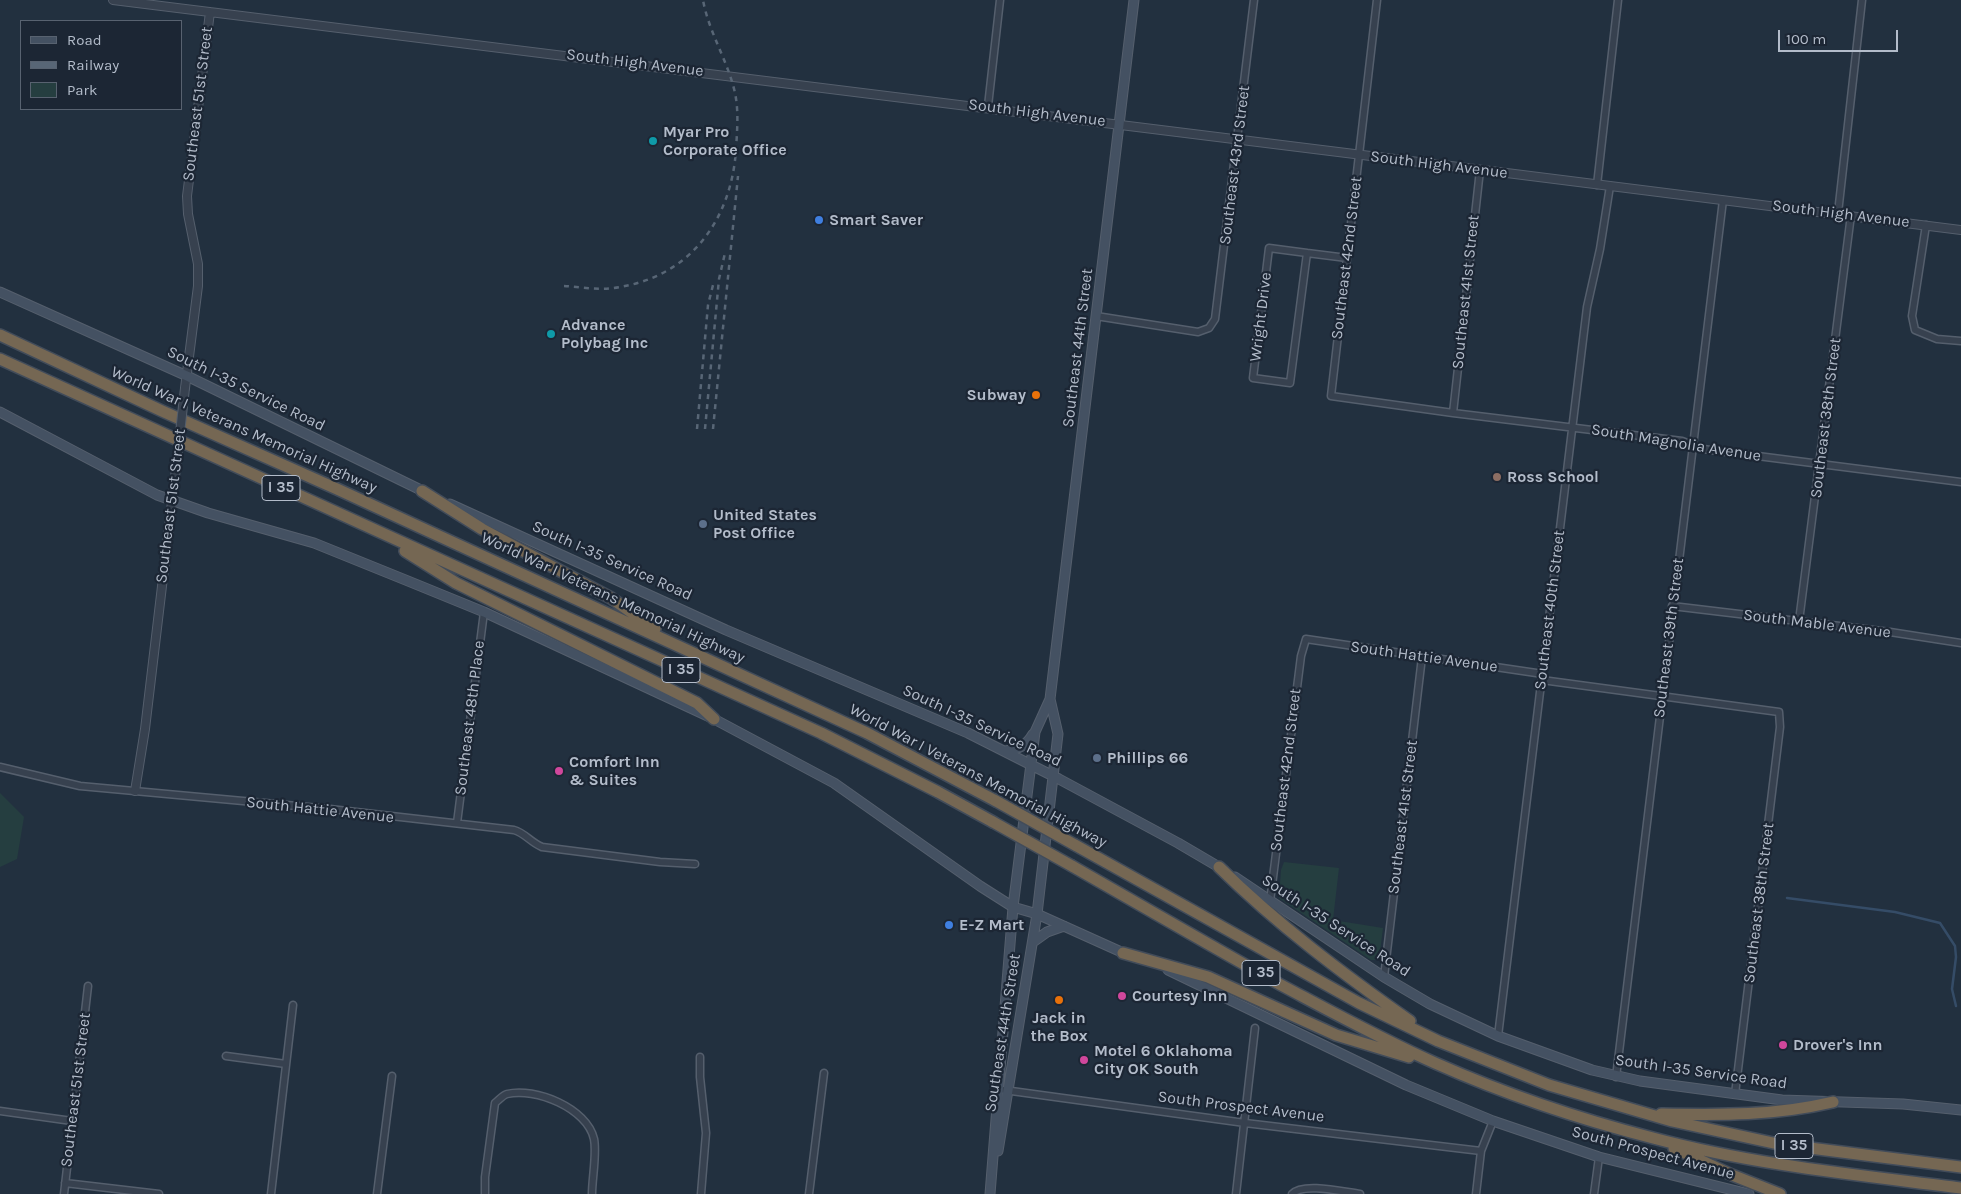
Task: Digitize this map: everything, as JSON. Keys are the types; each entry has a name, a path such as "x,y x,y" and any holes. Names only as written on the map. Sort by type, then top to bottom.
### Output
{"highway":[{"name":"World War I Veterans Memorial Highway","path":"0,335 867,733 996,800 1359,1003 1438,1041 1548,1085 1672,1122 1778,1144 1961,1167"},
{"name":"World War I Veterans Memorial Highway","path":"0,359 821,733 993,822 1314,1003 1398,1046 1454,1071 1571,1114 1654,1139 1732,1156 1796,1167 1961,1188"},
{"path":"422,491 482,529 611,598 674,643"},
{"path":"366,526 456,583 698,703 714,719"},
{"path":"1220,867 1255,902 1333,966 1438,1041"},
{"path":"1122,953 1208,977 1336,1035 1454,1071"},
{"path":"1645,1114 1752,1115 1798,1110 1833,1102"},
{"path":"1654,1139 1732,1175 1780,1194"}],"main road":[{"name":"Southeast 44th Street","path":"990,1194 1013,907 1035,732 1050,699 1134,0"},
{"name":"South I-35 Service Road","path":"0,292 187,376 422,491 726,630 968,733 1031,764 1178,842 1220,867 1384,977 1430,1004 1498,1036 1616,1077 1782,1100 1903,1104 1961,1110"},
{"path":"0,412 148,490 208,513 314,543 484,612 714,719 834,783 980,886 1013,907 1037,914 1122,953 1177,974 1406,1084 1493,1120"},
{"name":"Southeast 44th Street","path":"990,1194 1037,914 1058,734 1050,699"},
{"path":"1005,752 1023,747 1035,732"},
{"path":"1033,942 1047,932 1064,926"},
{"name":"South Prospect Avenue","path":"1493,1120 1598,1157 1749,1194"}],"street":[{"name":"South High Avenue","path":"113,0 988,106 1961,230"},
{"path":"988,106 1000,0"},
{"name":"Southeast 43rd Street","path":"1096,316 1198,332 1209,328 1215,320 1254,0"},
{"name":"Southeast 42nd Street","path":"1331,396 1377,0"},
{"path":"1597,185 1618,0"},
{"path":"1838,213 1862,0"},
{"name":"Southeast 51st Street","path":"135,792 146,719 198,271 188,214 187,196 210,12"},
{"name":"Southeast 41st Street","path":"1453,413 1480,170"},
{"name":"Southeast 40th Street","path":"1498,1036 1587,307 1600,249 1610,186"},
{"name":"Southeast 39th Street","path":"1616,1077 1723,200"},
{"name":"Southeast 38th Street","path":"1799,621 1851,215"},
{"path":"1926,225 1912,316 1915,330 1937,339 1961,341"},
{"name":"Wright Drive","path":"1308,254 1290,383 1253,378 1269,248 1347,258"},
{"name":"South Magnolia Avenue","path":"1331,396 1682,441 1703,449 1820,466 1961,482"},
{"name":"South Mable Avenue","path":"1672,606 1961,643"},
{"name":"Southeast 48th Place","path":"457,823 484,612"},
{"name":"Southeast 42nd Street","path":"1270,901 1301,656 1306,640"},
{"name":"South Hattie Avenue","path":"1306,640 1662,696 1779,712"},
{"name":"Southeast 41st Street","path":"1384,977 1422,657"},
{"name":"Southeast 38th Street","path":"1735,1094 1780,728 1779,712"},
{"name":"South Hattie Avenue","path":"0,767 80,786 330,808 420,821 457,823 523,832 532,843 542,847 636,859 695,864"},
{"name":"Southeast 51st Street","path":"64,1194 88,986"},
{"path":"271,1194 294,1005"},
{"path":"1236,1194 1255,1028"},
{"path":"226,1056 286,1064"},
{"path":"700,1056 700,1077 706,1134 701,1194"},
{"path":"809,1194 824,1073"},
{"path":"377,1194 392,1076"},
{"name":"South Prospect Avenue","path":"998,1089 1245,1123 1481,1151"},
{"path":"485,1194 485,1177 495,1103 506,1094 521,1093 555,1099 582,1119 594,1139 592,1194"},
{"path":"0,1110 72,1121"},
{"path":"1476,1194 1481,1151 1493,1120"},
{"path":"1594,1194 1598,1157"},
{"path":"65,1183 159,1194"},
{"path":"1292,1193 1300,1189 1311,1188 1360,1194"}],"green space":[{"path":"0,793 24,817 17,859 0,867"},
{"path":"1284,862 1339,868 1333,920 1383,928 1379,960 1371,960 1279,898 1281,870"}],"waterway":[{"path":"1787,898 1895,912 1940,923 1955,946 1956,957 1952,989 1956,1006"}],"railway":[{"path":"564,286 595,289 613,288 640,282 663,273 684,259 701,243 715,223 725,201 732,176 736,150 737,107 732,81 703,0"},
{"path":"713,429 738,176"},
{"path":"705,429 719,279 725,253"},
{"path":"697,429 708,305 713,285"}],"place":[{"name":"Myar Pro Corporate Office","path":"653,141"},
{"name":"Smart Saver","path":"819,220"},
{"name":"Advance Polybag Inc","path":"551,334"},
{"name":"Subway","path":"1036,395"},
{"name":"Ross School","path":"1497,477"},
{"name":"United States Post Office","path":"703,524"},
{"name":"Phillips 66","path":"1097,758"},
{"name":"Comfort Inn & Suites","path":"559,771"},
{"name":"E-Z Mart","path":"949,925"},
{"name":"Courtesy Inn","path":"1122,996"},
{"name":"Jack in the Box","path":"1059,1000"},
{"name":"Drover's Inn","path":"1783,1045"},
{"name":"Motel 6 Oklahoma City OK South","path":"1084,1060"}]}
